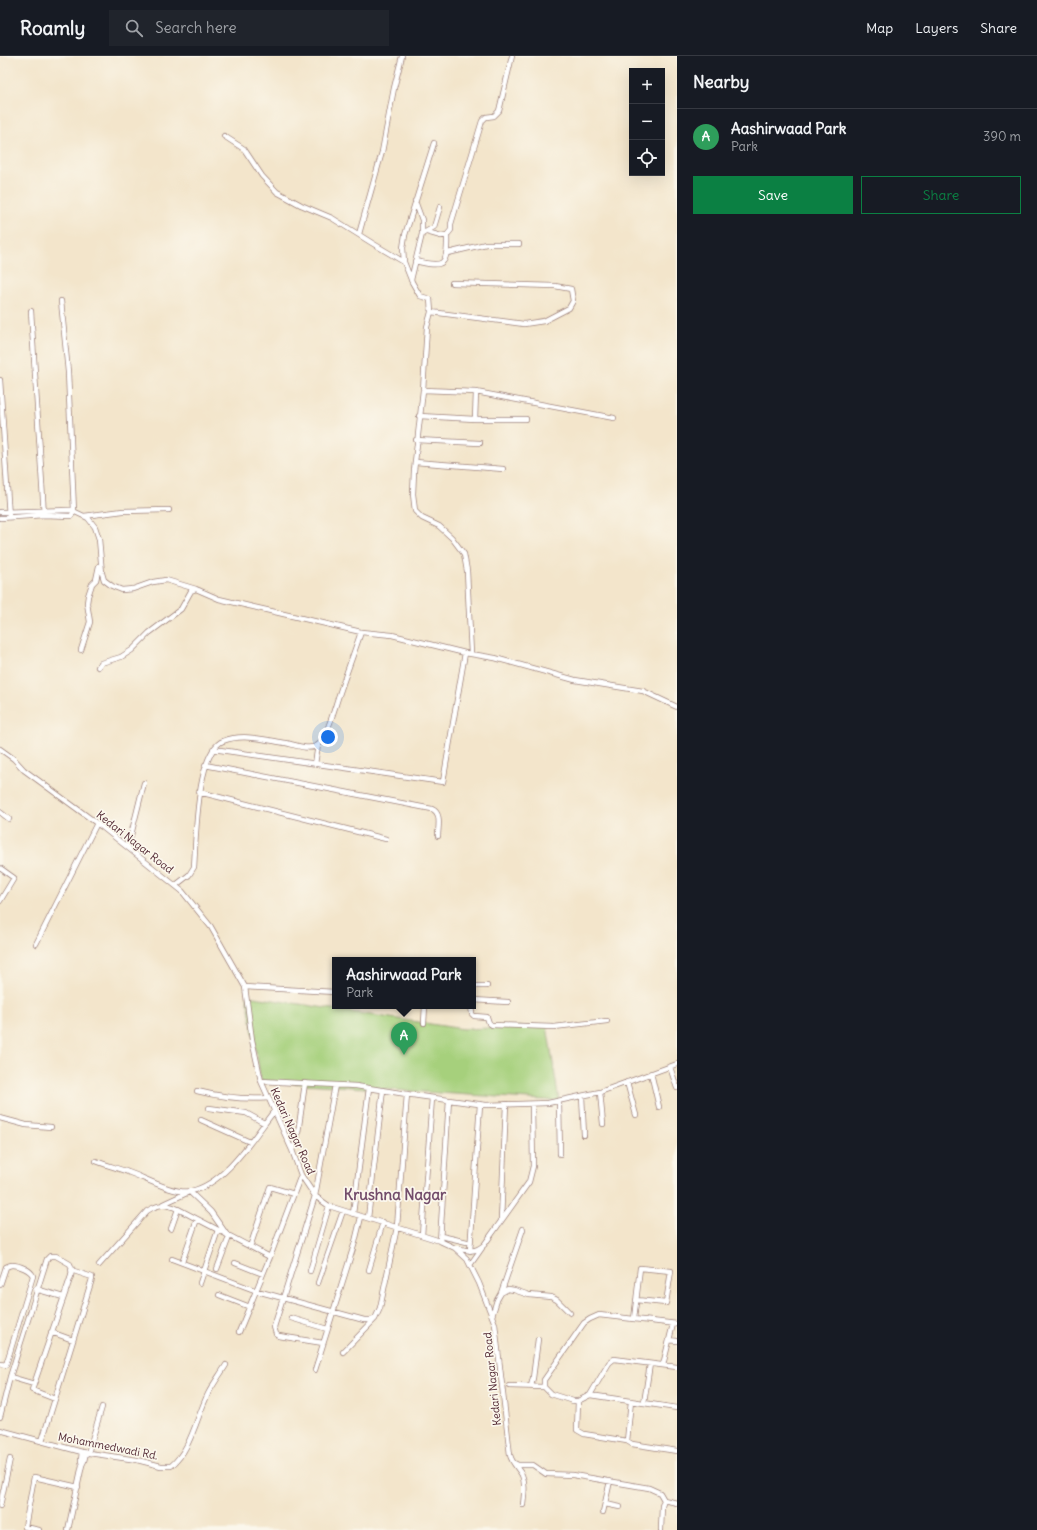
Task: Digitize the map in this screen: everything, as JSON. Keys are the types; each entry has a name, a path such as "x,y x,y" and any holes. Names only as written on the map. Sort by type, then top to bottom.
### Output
{"street":[{"path":"359,234 382,152 394,88 402,56"},
{"path":"424,233 441,236 447,235 451,230 451,224 482,120 486,117 494,116 499,111 512,56"},
{"path":"224,136 244,149 262,176 277,192 301,205 332,218 404,262"},
{"path":"434,143 415,201 405,235 403,248 404,262 411,280 420,296 430,299 431,312 428,326 423,390 416,440 413,494 415,510 422,518 439,526 452,538 464,554 471,654"},
{"path":"411,280 415,261 424,233 422,220 415,201"},
{"path":"424,233 434,227 440,207"},
{"path":"415,261 438,265 443,262 448,252 447,235"},
{"path":"448,252 486,244 519,244"},
{"path":"431,312 524,324 544,321 569,308 573,301 571,289 568,287 452,284"},
{"path":"0,518 8,515 43,513 71,516 74,512 68,372 61,301"},
{"path":"31,311 43,513"},
{"path":"0,380 8,515"},
{"path":"423,390 476,392 614,418"},
{"path":"475,419 476,392"},
{"path":"419,416 475,419 526,419"},
{"path":"416,440 480,443"},
{"path":"415,462 503,469"},
{"path":"84,516 123,511 169,510"},
{"path":"0,512 8,515"},
{"path":"74,512 88,518 95,527 99,539 104,580 112,586 122,590 133,589 153,582 166,580 196,589 219,599 361,632 392,635 465,653 495,658 575,680 643,691 677,707"},
{"path":"81,650 90,622 87,603 88,596 92,584 96,580 101,560"},
{"path":"98,667 101,663 121,657 132,650 149,633 181,609 191,591 196,589"},
{"path":"176,885 189,875 194,867 199,792 205,765 213,749 221,741 233,738 253,737 308,748 318,745 322,741 329,724 361,632"},
{"path":"213,749 443,782 465,653"},
{"path":"315,764 318,745"},
{"name":"Kedari Nagar Road","path":"0,750 14,759 24,770 97,823 176,885 211,927 245,987 252,1040 261,1081 292,1150 301,1175 315,1196 329,1206 343,1211 422,1235 441,1239 455,1248 467,1259 495,1324 508,1440 512,1462 522,1476 524,1482 523,1505"},
{"path":"205,765 436,810 439,814 438,836"},
{"path":"128,847 144,784"},
{"path":"199,792 386,839"},
{"path":"0,812 9,819"},
{"path":"36,944 97,823"},
{"path":"0,868 14,878 0,901"},
{"path":"476,986 487,986"},
{"path":"245,987 332,992"},
{"path":"476,1000 508,1002"},
{"path":"424,1023 425,1009"},
{"path":"471,1009 474,1016 487,1017 489,1023 492,1025 554,1027 606,1022"},
{"path":"261,1081 369,1088 480,1104 532,1104 548,1103 600,1092 677,1064"},
{"path":"670,1067 677,1088"},
{"path":"651,1073 659,1107"},
{"path":"627,1082 636,1115"},
{"path":"292,1150 297,1140 305,1084"},
{"path":"323,1343 280,1336 276,1334 274,1327 315,1196 335,1085"},
{"path":"353,1214 369,1088"},
{"path":"368,1218 383,1090"},
{"path":"197,1091 233,1098 269,1098"},
{"path":"600,1092 603,1124"},
{"path":"343,1352 375,1318 380,1308 397,1227 406,1094"},
{"path":"582,1096 584,1135"},
{"path":"422,1235 432,1098"},
{"path":"449,1100 441,1239 467,1242"},
{"path":"559,1101 560,1154"},
{"path":"470,1251 480,1104"},
{"path":"501,1220 506,1104"},
{"path":"470,1265 529,1182 533,1166 532,1104"},
{"path":"209,1108 246,1113 264,1123"},
{"path":"99,1264 147,1211 190,1192 220,1176 235,1162 274,1110"},
{"path":"0,1118 26,1125 51,1127"},
{"path":"201,1120 250,1142"},
{"path":"96,1161 124,1170 162,1186 190,1192 211,1212 228,1236"},
{"path":"239,1332 257,1291 301,1175"},
{"path":"250,1247 270,1187 294,1194"},
{"path":"161,1204 166,1204 178,1209 270,1257"},
{"path":"310,1271 329,1206"},
{"path":"171,1229 178,1209"},
{"path":"318,1283 343,1211"},
{"path":"315,1370 362,1217"},
{"path":"182,1262 197,1219"},
{"path":"369,1270 383,1222"},
{"path":"492,1316 523,1229"},
{"path":"200,1283 218,1230"},
{"path":"217,1269 228,1236"},
{"path":"455,1248 470,1251 478,1250 484,1245"},
{"path":"0,1417 10,1377 36,1290 47,1259 50,1256 56,1256 70,1264 71,1270 32,1391 55,1399"},
{"path":"172,1259 257,1291 333,1310 364,1320 375,1318"},
{"path":"235,1263 263,1274"},
{"path":"0,1285 6,1267 13,1265 32,1272 33,1276 6,1365 0,1364"},
{"path":"634,1319 636,1300 640,1268 671,1271 666,1303 636,1300"},
{"path":"42,1441 92,1279 92,1277 71,1270"},
{"path":"501,1293 508,1289 529,1295 551,1297 557,1300 570,1313"},
{"path":"36,1290 63,1297"},
{"path":"219,1296 250,1307"},
{"path":"544,1387 544,1380 584,1323 599,1315 675,1324 669,1340 663,1365"},
{"path":"291,1318 327,1329"},
{"path":"51,1332 73,1340"},
{"path":"531,1386 534,1378 538,1339"},
{"path":"669,1340 677,1341"},
{"path":"509,1386 544,1387 552,1394 578,1401 590,1395 604,1371 614,1359 677,1367"},
{"path":"644,1403 650,1364"},
{"name":"Mohammedwadi Rd.","path":"0,1430 85,1453 137,1460 161,1466 171,1466 178,1460 184,1450 208,1395 226,1365"},
{"path":"10,1377 34,1384"},
{"path":"590,1395 677,1408"},
{"path":"578,1401 577,1430 584,1434 627,1441 632,1444 677,1451"},
{"path":"627,1441 631,1401"},
{"path":"68,1530 78,1487 82,1465 81,1460 102,1407"},
{"path":"0,1506 10,1459"},
{"path":"512,1462 518,1465 533,1465 546,1474 573,1475 654,1489 660,1493 664,1500 677,1503"},
{"path":"40,1530 24,1529 34,1477 78,1487"},
{"path":"603,1512 610,1481"},
{"path":"661,1530 662,1506 664,1500"},
{"path":"605,1504 620,1507"}],"green space":[{"path":"247,996 463,1029 547,1026 559,1101 261,1081"}],"place":[{"name":"Aashirwaad Park","path":"404,1055"}],"district":[{"name":"Krushna Nagar","path":"395,1195"}]}
